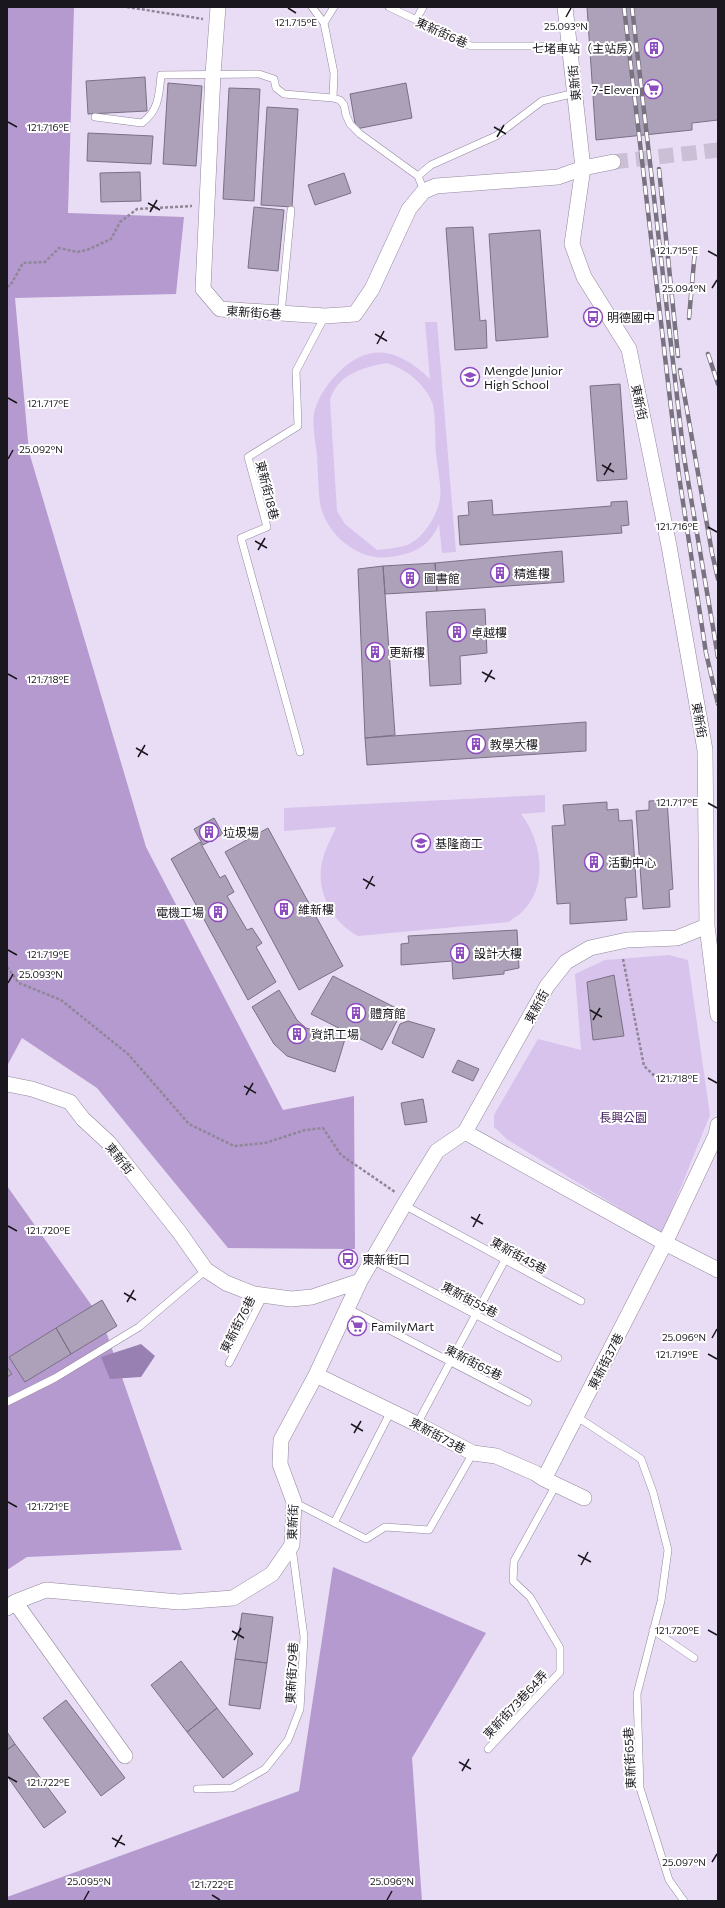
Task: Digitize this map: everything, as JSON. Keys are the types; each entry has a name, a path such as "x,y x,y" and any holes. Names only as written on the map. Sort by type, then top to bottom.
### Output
{"street":[{"name":"東新街","path":"11,1605 46,1590 179,1602 233,1598 272,1574 292,1545 294,1502 280,1464 281,1440 316,1375 360,1281 372,1260 437,1151 465,1132 547,986 566,962 590,948 627,940 677,938 707,926 712,775 705,750 669,546 629,349 584,277 572,244 583,168 565,7"},
{"name":"東新街6巷","path":"218,14 213,74 203,289 220,309 325,316 355,314 372,289 409,209 424,191"},
{"path":"424,191 436,186 558,177 583,168 609,162"},
{"path":"707,926 718,1015"},
{"name":"東新街","path":"7,1084 32,1089 70,1102 83,1119 109,1142 206,1270 226,1282 254,1294 291,1299 312,1297 360,1281"},
{"name":"東新街37巷","path":"550,1482 576,1416 665,1243 716,1135 718,1125"},
{"path":"465,1132 665,1243 718,1270"},
{"name":"東新街73巷","path":"316,1375 417,1424 473,1454 496,1456 535,1472 550,1482 584,1498"},
{"path":"11,1605 125,1756"}],"lane":[{"path":"312,7 324,23 334,73 333,98"},
{"path":"324,23 334,7"},
{"name":"東新街6巷","path":"389,7 470,46 570,46"},
{"path":"416,20 423,7"},
{"path":"94,117 142,123 157,106 162,75 259,74 274,79 276,88 284,94 333,98 340,100 344,105 346,115 360,134 418,176 424,191"},
{"path":"418,176 431,165 496,136 542,101 575,93"},
{"path":"281,314 291,210"},
{"name":"東新街18巷","path":"300,752 241,538 266,527 248,456 298,426 296,371 325,316"},
{"name":"東新街45巷","path":"406,1203 581,1302"},
{"name":"東新街55巷","path":"372,1260 558,1358"},
{"path":"417,1424 505,1260"},
{"path":"7,1402 56,1378 139,1328 206,1270"},
{"name":"東新街76巷","path":"229,1363 264,1295"},
{"name":"東新街65巷","path":"347,1308 528,1402"},
{"path":"335,1521 391,1411"},
{"name":"東新街65巷","path":"576,1416 641,1459 653,1492 668,1550 661,1601 637,1694 640,1788 669,1880 684,1901"},
{"path":"294,1502 335,1521 366,1539 386,1527 429,1530 473,1454"},
{"name":"東新街73巷64弄","path":"488,1748 560,1672 560,1648 530,1597 513,1581 514,1561 550,1482"},
{"name":"東新街79巷","path":"197,1789 232,1788 265,1770 288,1740 300,1710 304,1637 292,1545"},
{"path":"654,1630 694,1658"}],"path":[{"path":"127,7 218,14"},
{"path":"7,286 10,286 23,263 45,262 59,248 78,252 87,250 111,239 120,222 137,209 207,205"},
{"path":"623,959 644,1066 659,1080 689,1074"},
{"path":"7,967 19,983 61,1000 128,1054 189,1124 234,1146 265,1143 305,1130 323,1128 341,1155 406,1203"}],"green space":[{"path":"425,322 437,322 456,552 442,553 439,524 435,532 425,544 420,548 406,554 378,557 357,551 348,546 332,530 322,511 313,424 314,414 319,399 334,377 346,365 370,353 382,352 406,360 430,379","holes":["387,363 414,378 429,395 432,402 435,419 440,499 436,513 424,532 418,538 407,545 377,550 345,524 337,511 330,400 333,391 338,384 352,374 369,367"]},
{"path":"545,795 545,812 521,814 534,837 538,850 540,863 539,877 536,890 531,901 522,912 509,922 358,936 348,930 340,922 327,903 323,892 321,869 323,858 336,827 284,831 284,808"},
{"name":"長興公園","path":"669,955 688,960 710,1115 662,1234 508,1140 494,1127 494,1115 538,1039 581,1050 575,974 605,960"}],"shaded area":[{"path":"7,7 74,8 68,213 184,217 176,294 15,298 29,452 146,847 283,1110 354,1096 355,1249 228,1248 97,1088 22,1038 7,1066"},
{"path":"7,1186 102,1320 182,1550 27,1557 7,1570"},
{"path":"141,1344 155,1356 141,1377 110,1379 101,1357"},
{"path":"333,1567 486,1633 412,1758 422,1901 7,1901 7,1897 299,1791"}],"building":[{"name":"七堵車站（主站房）","path":"587,7 718,7 718,120 692,123 692,130 596,140"},
{"path":"145,77 147,111 88,114 86,81"},
{"path":"168,83 202,86 196,166 163,164"},
{"path":"406,83 412,118 356,129 350,94"},
{"path":"229,88 260,89 254,201 223,199"},
{"path":"267,107 298,109 292,207 261,205"},
{"path":"88,133 153,136 151,164 87,161"},
{"path":"140,172 141,201 101,202 100,173"},
{"path":"344,173 351,193 315,205 308,185"},
{"path":"254,207 284,210 278,271 248,268"},
{"path":"473,227 480,321 486,320 487,348 455,350 446,228"},
{"path":"540,230 548,337 496,341 489,234"},
{"path":"620,384 627,479 597,481 590,386"},
{"path":"492,500 493,515 611,506 611,502 627,501 629,525 621,526 622,533 460,545 458,516 469,515 468,502"},
{"name":"精進樓","path":"562,551 564,582 437,591 435,563"},
{"name":"圖書館","path":"435,563 437,591 385,594 383,566"},
{"name":"更新樓","path":"383,566 395,735 365,738 358,569"},
{"name":"卓越樓","path":"485,609 487,653 460,656 461,684 430,686 426,612"},
{"name":"教學大樓","path":"586,722 586,751 367,765 365,738"},
{"path":"667,800 673,889 669,890 670,907 643,909 636,811 649,810 649,801"},
{"name":"活動中心","path":"607,802 607,810 618,809 619,821 632,820 637,897 625,898 627,920 570,924 570,903 557,904 552,826 565,825 563,805"},
{"name":"垃圾場","path":"214,818 223,834 203,845 194,829"},
{"name":"維新樓","path":"268,828 343,966 299,990 225,852"},
{"name":"電機工場","path":"200,842 220,878 225,875 234,892 227,896 247,930 252,928 262,943 256,947 276,982 248,1000 171,859"},
{"name":"設計大樓","path":"517,930 519,968 504,971 504,974 453,979 452,961 401,965 401,944 409,943 408,936"},
{"path":"614,975 624,1036 593,1040 587,982"},
{"name":"體育館","path":"333,976 402,1011 382,1050 311,1014"},
{"name":"資訊工場","path":"279,990 297,1020 306,1028 345,1039 335,1072 287,1056 274,1044 252,1007"},
{"path":"408,1021 435,1029 423,1058 392,1043 400,1024"},
{"path":"458,1060 479,1069 473,1081 452,1072"},
{"path":"423,1099 427,1122 405,1125 401,1103"},
{"path":"102,1300 117,1326 71,1354 56,1328"},
{"path":"56,1328 71,1354 25,1382 9,1357"},
{"path":"7,1367 12,1374 7,1377"},
{"path":"242,1613 273,1617 267,1663 235,1659"},
{"path":"235,1659 267,1663 260,1709 229,1705"},
{"path":"181,1661 217,1708 187,1732 151,1685"},
{"path":"66,1700 125,1778 101,1796 43,1718"},
{"path":"217,1708 253,1754 223,1778 187,1732"},
{"path":"7,1732 15,1744 7,1750"},
{"path":"15,1744 66,1812 44,1828 7,1776 7,1750"}],"tunnel":[{"path":"613,162 718,150"}],"railway":[{"path":"624,7 679,476 706,653 718,704"},
{"path":"632,7 684,457 718,657"},
{"path":"659,169 678,356"},
{"path":"689,318 695,250"},
{"path":"708,354 718,384"},
{"path":"680,370 712,553 718,579"}],"place":[{"name":"七堵車站（主站房）","path":"654,48"},
{"name":"7-Eleven","path":"653,89"},
{"name":"明德國中","path":"593,317"},
{"name":"Mengde Junior High School","path":"470,377"},
{"name":"精進樓","path":"500,573"},
{"name":"圖書館","path":"410,578"},
{"name":"卓越樓","path":"457,632"},
{"name":"更新樓","path":"375,652"},
{"name":"教學大樓","path":"476,744"},
{"name":"垃圾場","path":"209,832"},
{"name":"基隆商工","path":"421,843"},
{"name":"活動中心","path":"594,862"},
{"name":"維新樓","path":"284,909"},
{"name":"電機工場","path":"218,912"},
{"name":"設計大樓","path":"460,953"},
{"name":"體育館","path":"356,1013"},
{"name":"資訊工場","path":"297,1034"},
{"name":"東新街口","path":"348,1259"},
{"name":"FamilyMart","path":"357,1326"}]}
